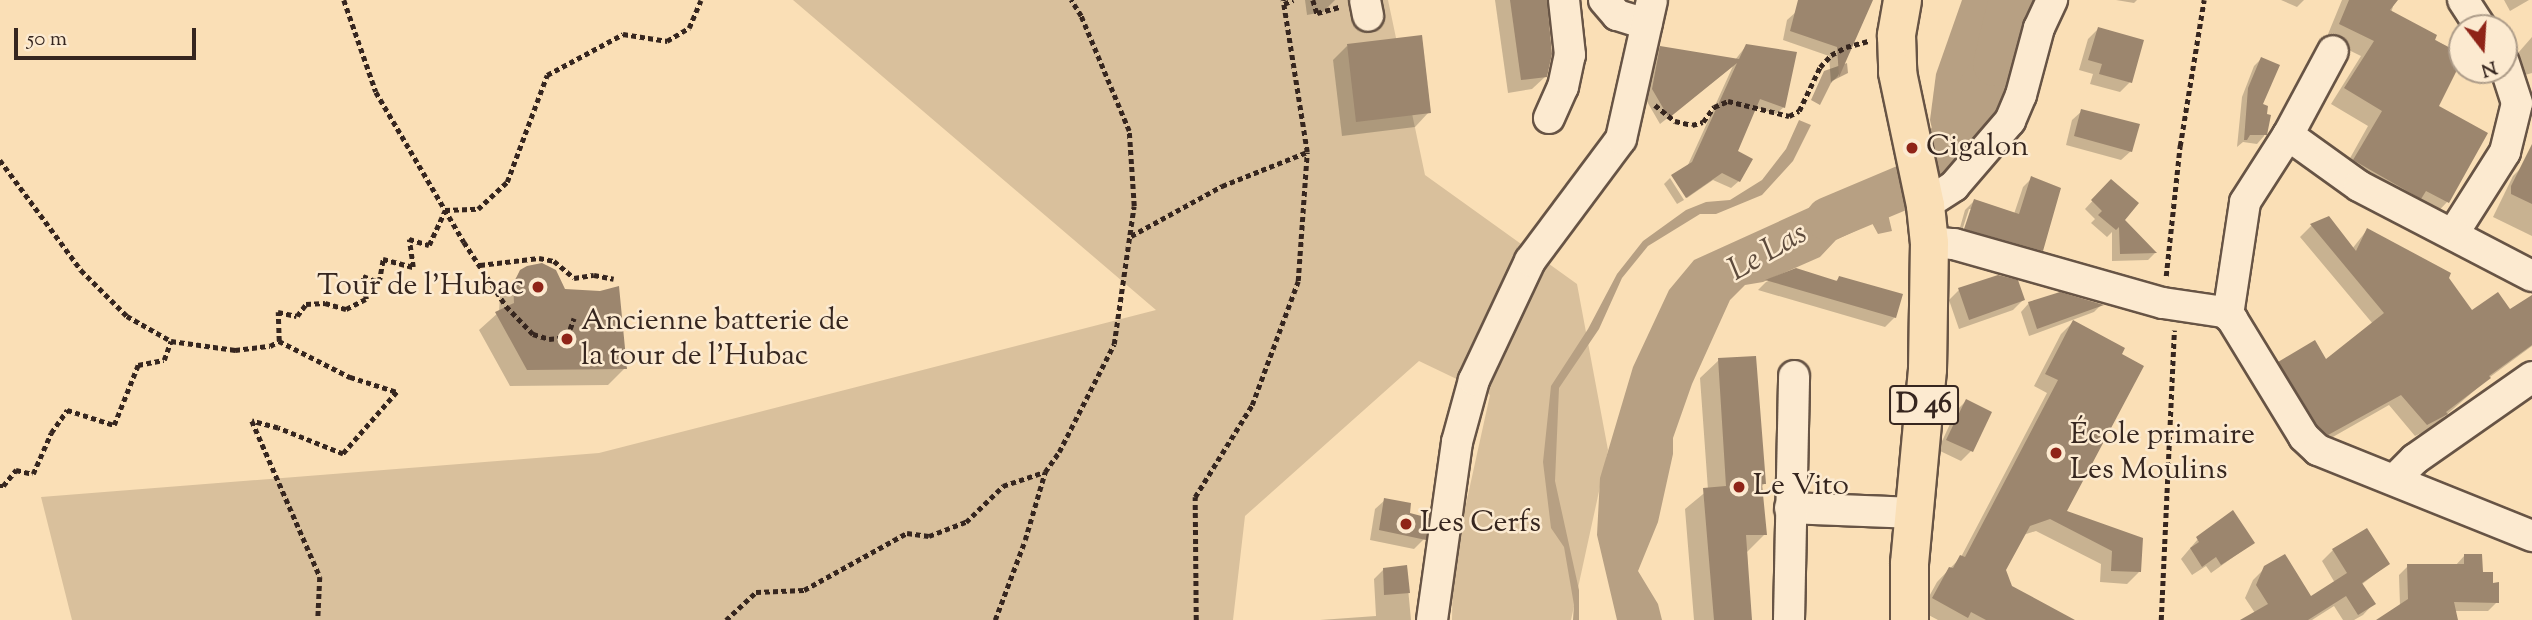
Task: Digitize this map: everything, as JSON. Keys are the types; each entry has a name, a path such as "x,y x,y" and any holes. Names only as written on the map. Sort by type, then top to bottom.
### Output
{"main road":[{"name":"D 46","path":"1902,0 1896,41 1901,96 1921,187 1929,242 1927,369 1913,513 1909,620"}],"street":[{"path":"1549,118 1563,87 1570,55 1564,0"},
{"path":"1432,620 1457,442 1475,380 1530,261 1621,139 1649,12 1617,15 1604,0"},
{"path":"1921,187 1954,186 2010,121 2021,96 2039,27 2052,0"},
{"path":"2228,315 2245,202 2288,135 2333,51"},
{"path":"2453,234 2505,152 2517,103 2511,84"},
{"path":"2288,135 2359,186 2532,276"},
{"path":"1929,242 1954,244 2163,303 2210,309 2228,315 2312,446 2335,458 2395,479 2532,536"},
{"path":"1790,620 1794,376"},
{"path":"2395,479 2414,459 2532,377"},
{"path":"1790,508 1913,513"}],"path":[{"path":"344,0 376,92 445,210 506,306 533,334 549,339 567,337 574,318"},
{"path":"445,210 478,209 507,182 547,75 623,34 667,41 689,29 701,0"},
{"path":"995,620 1025,540 1045,472 1059,452 1114,344 1134,206 1129,131 1072,0"},
{"path":"1196,620 1195,497 1252,405 1297,281 1307,152 1283,2 1293,0"},
{"path":"1313,0 1317,13 1361,7"},
{"path":"2165,284 2180,146 2204,0"},
{"path":"1635,84 1668,116 1692,125 1703,122 1714,107 1728,101 1789,116 1799,111 1820,67 1831,55 1856,43 1896,41"},
{"path":"1130,236 1222,186 1307,152"},
{"path":"0,160 81,270 127,316 171,341 235,350 270,346 279,341"},
{"path":"279,341 278,312 298,316 306,304 325,303 346,309 366,299 363,276 379,282 383,259 413,267 409,239 429,245 445,210"},
{"path":"480,265 539,258 554,261 574,278 594,275 614,279"},
{"path":"2161,620 2174,323"},
{"path":"0,486 4,486 16,470 33,474 51,433 67,410 114,425 138,365 164,360 171,341"},
{"path":"279,341 350,377 397,392 343,454 278,428 252,421 320,577 318,620"},
{"path":"726,620 756,592 804,590 907,533 929,536 966,522 1003,486 1045,472"}],"shaded area":[{"path":"793,0 1388,0 1425,175 1577,284 1608,450 1571,620 1452,620 1453,563 1490,395 1419,361 1245,516 1233,620 72,620 41,497 599,453 1156,310"}],"water":[{"path":"1962,0 2035,0 2021,63 2006,107 1943,177 1930,120 1936,74"},
{"path":"1847,63 1848,73 1832,81 1820,105 1811,100 1824,71"},
{"path":"1799,120 1811,125 1793,161 1762,195 1716,214 1700,214 1648,246 1622,278 1599,329 1559,388 1555,481 1579,590 1579,620 1573,620 1574,605 1564,547 1551,528 1543,462 1551,386 1588,329 1617,274 1643,241 1686,210 1706,202 1730,200 1762,180 1786,149"},
{"path":"1879,176 1892,231 1878,234 1872,223 1836,240 1820,257 1763,282 1745,285 1730,300 1692,384 1673,438 1673,454 1658,522 1638,571 1658,604 1662,620 1617,620 1597,535 1600,478 1633,367 1669,290 1694,260"}],"building":[{"path":"1510,0 1547,0 1552,54 1547,77 1521,80"},
{"path":"1798,0 1873,0 1839,77 1837,47 1790,31"},
{"path":"2349,0 2398,0 2390,10 2437,35 2435,40 2448,47 2450,84 2439,106 2488,133 2449,203 2426,191 2421,199 2353,160 2382,111 2344,88 2374,41 2339,24"},
{"path":"2098,27 2144,40 2132,83 2099,74 2102,64 2088,60"},
{"path":"1422,35 1431,113 1356,122 1347,44"},
{"path":"1746,44 1797,52 1785,108 1760,99 1738,151 1753,159 1740,182 1722,173 1686,198 1671,175 1692,162 1737,63 1669,118 1652,89 1660,46 1739,59"},
{"path":"2261,57 2280,65 2263,104 2268,106 2267,114 2271,115 2267,135 2250,135 2244,140 2248,88"},
{"path":"2081,109 2140,124 2132,152 2074,136"},
{"path":"2532,144 2532,204 2511,194 2511,186"},
{"path":"2031,176 2061,188 2043,251 1964,229 1974,199 2019,214"},
{"path":"2111,179 2139,203 2125,220 2157,253 2120,254 2119,227 2116,230 2098,215 2102,211 2091,200"},
{"path":"2329,216 2356,251 2367,228 2451,273 2449,278 2472,310 2498,292 2510,309 2532,295 2532,345 2489,376 2491,378 2446,412 2448,414 2427,425 2401,395 2328,435 2318,426 2278,362 2315,340 2326,359 2384,313 2310,224"},
{"name":"Ancienne batterie de la tour de l'Hubac","path":"542,263 556,270 565,289 600,291 619,286 627,369 527,370 495,312 514,303 513,284 520,270"},
{"path":"1796,268 1837,281 1839,276 1903,294 1896,318 1765,280"},
{"path":"1998,275 2018,280 2025,300 1969,320 1958,288"},
{"path":"2060,292 2104,305 2037,329 2028,302"},
{"path":"2073,320 2125,348 2122,354 2144,366 2067,511 2143,538 2141,572 2111,571 2112,551 2050,519 2030,526 2006,570 2012,586 2075,620 1986,620 1971,612 1968,618 1932,598 1949,567 1953,568 1960,555 1965,557 2058,380 2045,374"},
{"name":"Le Vito","path":"1756,356 1766,484 1762,484 1767,535 1746,535 1752,620 1714,620 1703,488 1726,486 1718,358"},
{"path":"1966,399 1992,412 1973,452 1946,440"},
{"name":"Les Cerfs","path":"1384,498 1411,503 1410,513 1429,518 1426,540 1379,530"},
{"path":"2233,510 2255,543 2221,565 2216,557 2202,567 2190,548 2199,542 2196,537"},
{"path":"2367,528 2390,564 2362,583 2376,604 2358,615 2346,596 2308,620 2240,620 2268,604 2256,585 2264,566 2285,554 2311,596 2347,573 2332,549"},
{"path":"2464,554 2482,554 2483,572 2493,572 2493,583 2499,582 2499,603 2454,602 2458,620 2376,620 2408,599 2407,564 2464,564"},
{"path":"1407,565 1410,593 1384,595 1383,568"}],"waterway":[{"name":"Le Las","path":"1828,219 1928,177 1995,64 2011,0"}],"place":[{"name":"Cigalon","path":"1912,148"},
{"name":"Tour de l’Hubac","path":"538,287"},
{"name":"Ancienne batterie de la tour de l'Hubac","path":"567,339"},
{"name":"École primaire Les Moulins","path":"2056,453"},
{"name":"Le Vito","path":"1739,487"},
{"name":"Les Cerfs","path":"1406,524"}]}
